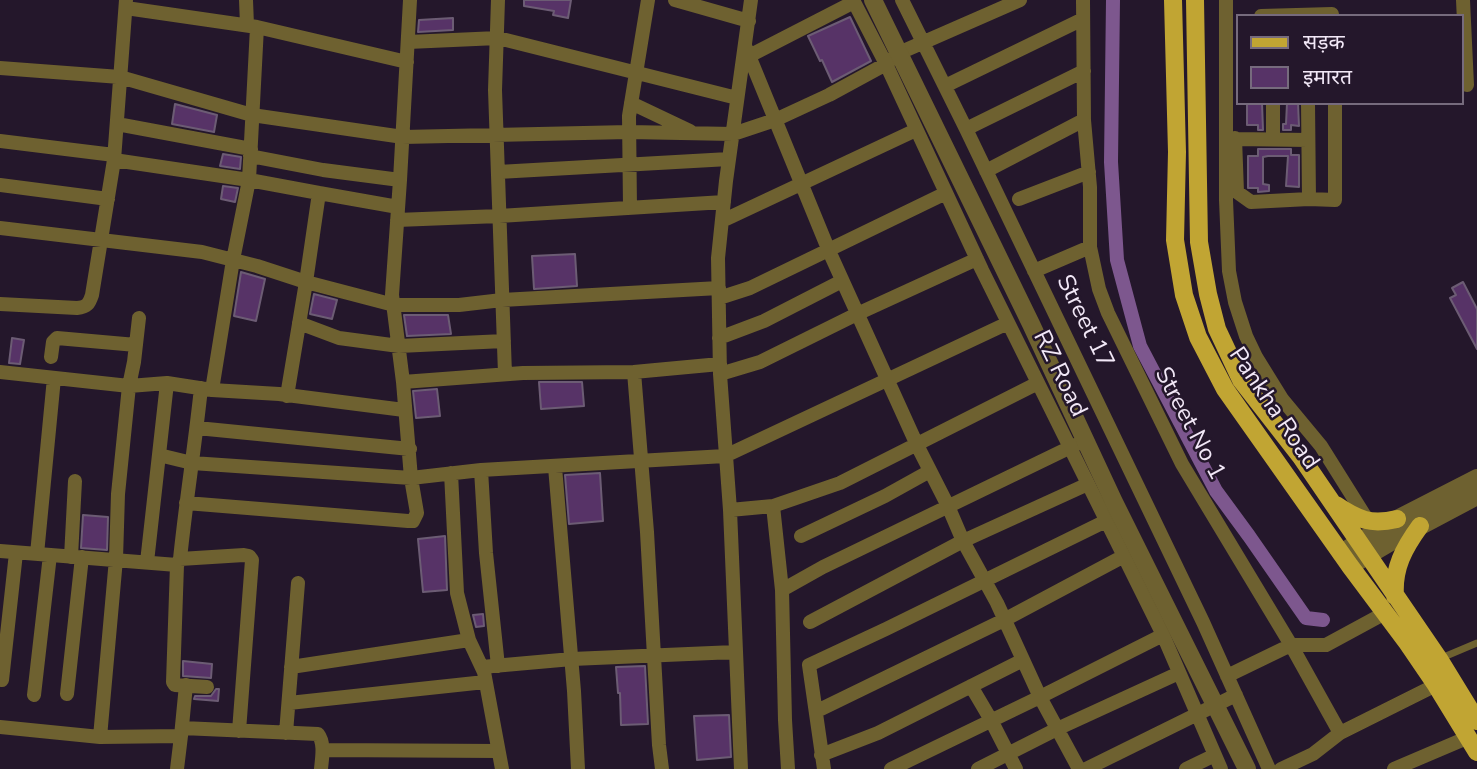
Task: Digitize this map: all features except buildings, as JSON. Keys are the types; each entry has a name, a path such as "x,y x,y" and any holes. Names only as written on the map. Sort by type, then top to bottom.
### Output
{"main road":[{"name":"Pankha Road","path":"1173,0 1177,152 1175,240 1184,295 1198,337 1225,389 1474,736"},
{"name":"Pankha Road","path":"1195,0 1199,242 1217,329 1241,380 1301,457 1439,659 1474,736"},
{"path":"1333,503 1368,521 1381,523 1397,519"},
{"path":"1395,596 1394,583 1399,561 1420,526"}],"street":[{"path":"207,687 175,685 173,682 179,562 197,428 249,180 252,26 246,0"},
{"path":"186,503 408,521 413,521 417,513 411,478 392,283 401,180 410,0"},
{"path":"498,0 495,90 505,374"},
{"path":"630,208 629,116 648,0"},
{"path":"675,0 749,21"},
{"path":"741,769 730,510 720,369 718,258 737,98 747,51 751,0"},
{"path":"873,0 893,59 1031,324 1077,444 1114,502 1247,769"},
{"path":"0,68 121,77 252,115 402,137 629,132 733,134 775,120 923,42 1020,0"},
{"name":"Street No 1","path":"1083,0 1084,120 1090,247 1098,289 1182,464 1292,645 1340,733"},
{"path":"1226,0 1232,16 1226,200 1228,271 1235,302 1256,357 1282,399 1321,446 1368,521"},
{"path":"1463,0 1469,85"},
{"path":"747,51 853,1"},
{"name":"RZ Road","path":"853,1 893,59 916,130 1038,383 1077,444 1088,484 1163,635 1218,762"},
{"name":"Street 17","path":"907,2 923,42 1203,622 1269,769"},
{"path":"0,304 85,307 89,303 114,157 126,4 252,26 407,62"},
{"path":"1271,14 1307,7 1332,10"},
{"path":"945,86 1083,19"},
{"path":"408,42 498,38 737,98"},
{"path":"747,51 829,251 917,445 1040,697 1079,769"},
{"path":"966,129 1084,71"},
{"path":"1236,87 1237,192 1251,202 1335,200 1335,105"},
{"path":"631,103 694,133"},
{"path":"1273,105 1273,139"},
{"path":"1308,105 1309,199"},
{"path":"986,172 1084,120"},
{"path":"117,124 323,170 401,180"},
{"path":"722,221 916,130"},
{"path":"1235,139 1308,140"},
{"path":"0,141 249,180 319,193 398,214 499,216 724,202"},
{"path":"498,172 729,159"},
{"path":"1019,199 1088,172"},
{"path":"0,185 107,199"},
{"path":"287,396 319,193"},
{"path":"0,228 202,252 394,305 459,304 502,300 719,293 750,288 946,193"},
{"path":"1034,271 1090,247"},
{"path":"403,382 505,374 720,369 760,362 857,314 977,260"},
{"path":"719,338 764,321 842,281"},
{"path":"100,737 116,559 118,494 139,318"},
{"path":"299,323 340,338 399,346 504,341"},
{"path":"159,454 192,463 411,478 481,470 725,456 1008,323"},
{"path":"51,356 53,342 57,338 136,345"},
{"path":"0,372 129,386 167,383 404,410"},
{"path":"634,372 662,769"},
{"path":"34,695 54,378"},
{"path":"147,562 167,383"},
{"path":"730,510 773,506 840,483 1038,383"},
{"path":"197,428 410,449"},
{"path":"782,590 823,566 1077,444"},
{"path":"555,467 572,659 578,769"},
{"path":"481,470 486,552 498,666"},
{"path":"801,537 930,471"},
{"path":"451,473 457,593 469,640 482,667 502,769"},
{"path":"1345,559 1363,548 1397,519 1477,478"},
{"path":"67,694 76,557 75,481"},
{"path":"810,622 963,541 1088,484"},
{"path":"1363,548 1420,526 1477,495"},
{"path":"773,506 782,590 788,769"},
{"path":"1023,660 822,762 810,665 1106,521"},
{"path":"0,551 147,562 249,556 252,560 239,731"},
{"path":"2,680 16,553"},
{"path":"817,711 1004,620 1124,556"},
{"path":"286,733 298,583"},
{"path":"1227,676 1292,645 1326,645 1385,613"},
{"path":"891,769 1163,635"},
{"path":"291,667 469,640"},
{"path":"482,667 572,659 735,652"},
{"path":"978,769 1179,673"},
{"path":"289,703 485,682"},
{"path":"177,769 186,685"},
{"path":"1281,769 1313,754 1340,733 1436,685"},
{"path":"971,686 1016,769"},
{"path":"1086,769 1236,695"},
{"path":"0,727 100,737 239,731 318,734 323,750 321,769"},
{"path":"1394,769 1474,736"},
{"path":"323,750 498,751"},
{"path":"1186,769 1218,762"}],"lane":[{"path":"1439,659 1476,646"}],"waterway":[{"path":"1113,0 1111,162 1117,260 1140,346 1216,491 1306,618 1323,620"}]}
